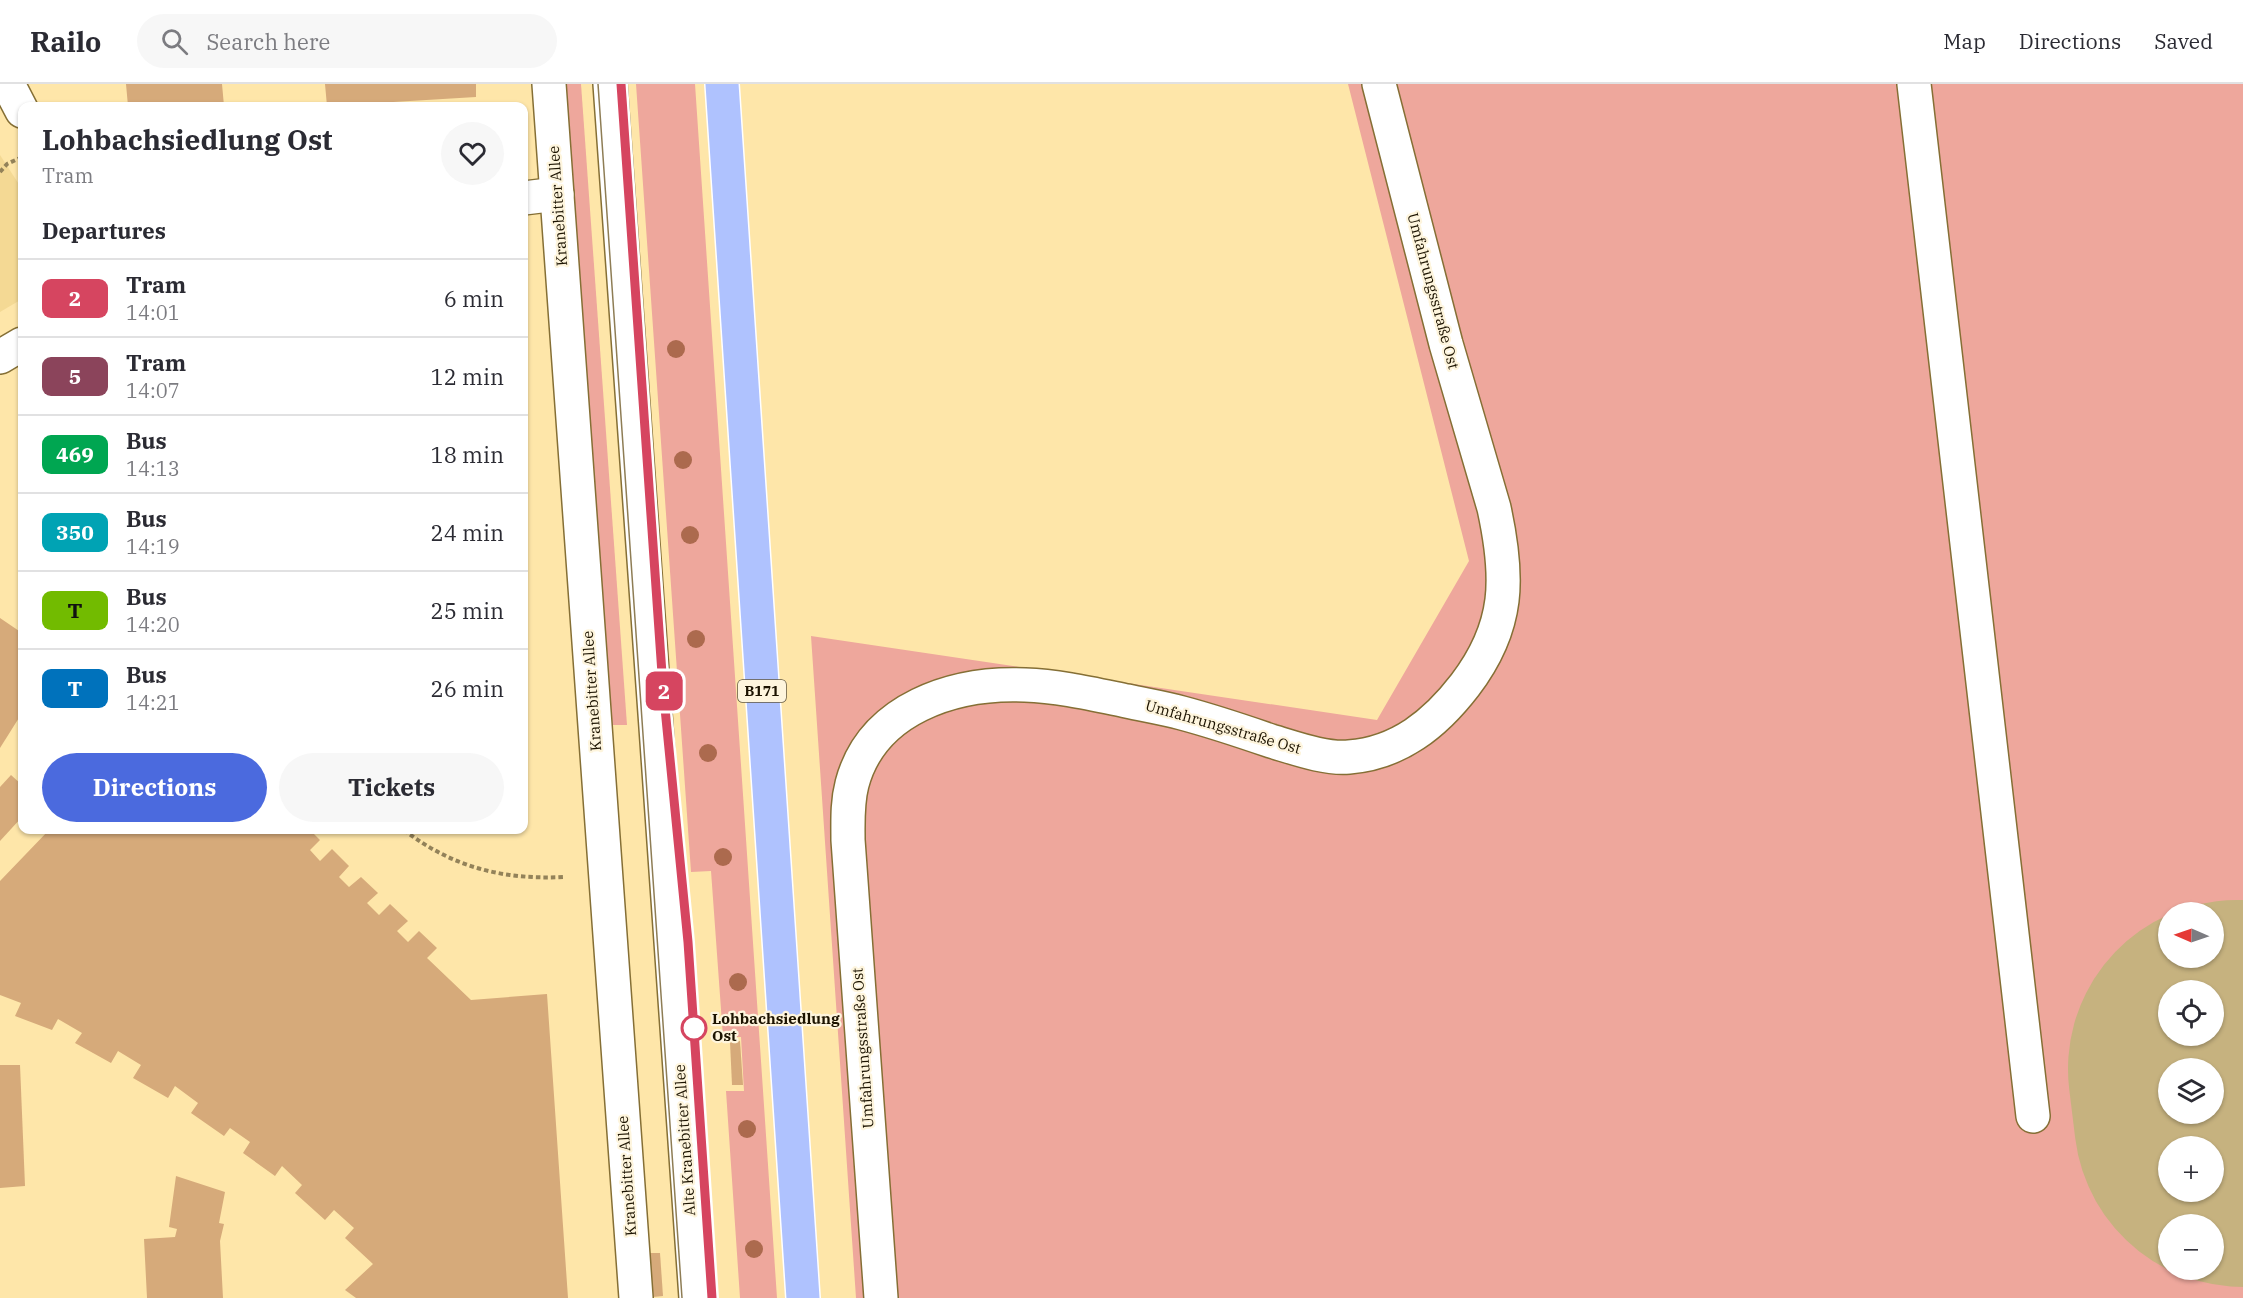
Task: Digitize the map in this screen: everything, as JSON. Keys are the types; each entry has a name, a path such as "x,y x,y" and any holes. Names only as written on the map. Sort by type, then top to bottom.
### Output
{"main road":[{"name":"B171","path":"722,84 803,1298"}],"street":[{"path":"8,84 18,103"},
{"name":"Kranebitter Allee","path":"549,84 636,1298"},
{"name":"Alte Kranebitter Allee","path":"610,84 696,1298"},
{"name":"Umfahrungsstraße Ost","path":"881,1298 848,808 852,784 859,763 872,742 888,725 906,712 941,696 976,688 1026,685 1095,694 1180,712 1318,754 1346,757 1373,754 1392,748 1412,737 1433,719 1458,694 1489,649 1503,601 1502,544 1379,84"},
{"path":"1914,84 2033,1116"},
{"path":"528,198 557,194"},
{"path":"0,357 18,346"}],"path":[{"path":"0,172 7,164 18,159"},
{"path":"410,834 437,853 459,862 506,875 548,878 605,876"}],"shaded area":[{"path":"565,84 581,84 627,725 609,725"},
{"path":"636,84 695,84 777,1298 740,1298 726,1091 744,1091 741,1037 723,1037 711,871 691,872"},
{"path":"1348,84 2243,84 2243,1298 856,1298 811,636 1377,720 1469,561"},
{"path":"0,155 18,183 18,301 0,312"}],"building":[{"path":"126,84 222,84 224,102 128,102"},
{"path":"325,84 476,84 476,97 393,102 327,102"},
{"path":"0,618 18,630 18,719 0,748"},
{"path":"11,775 18,781 18,821 0,841 0,787"},
{"path":"45,834 314,834 320,840 310,850 320,861 332,849 349,866 339,877 349,887 361,877 378,893 367,903 379,915 390,904 408,921 397,931 408,942 419,931 437,948 427,958 471,1000 547,994 568,1298 356,1298 345,1290 373,1264 345,1238 354,1228 334,1210 325,1220 295,1193 302,1185 282,1166 275,1176 243,1153 250,1142 230,1128 224,1136 191,1113 198,1103 175,1086 168,1098 133,1078 141,1065 118,1051 111,1063 75,1043 82,1033 58,1019 52,1030 15,1016 21,1003 0,995 0,881"},
{"path":"740,1041 743,1085 732,1085 730,1042"},
{"path":"0,1065 20,1065 25,1186 0,1188"},
{"path":"176,1176 225,1192 219,1223 224,1224 220,1241 223,1298 147,1298 144,1239 175,1237 177,1229 169,1227"},
{"path":"650,1253 660,1253 663,1296 653,1297"}],"taxiway":[{"path":"2237,1069 2233,1053 2243,1003"}],"runway":[{"path":"2237,1069 2243,1118"}],"tram line":[{"path":"598,84 682,1298"},
{"path":"621,84 663,688 688,942 712,1298"},
{"name":"2","path":"621,84 663,688 688,942 712,1298"}],"place":[{"name":"Lohbachsiedlung Ost","path":"694,1028"}]}
